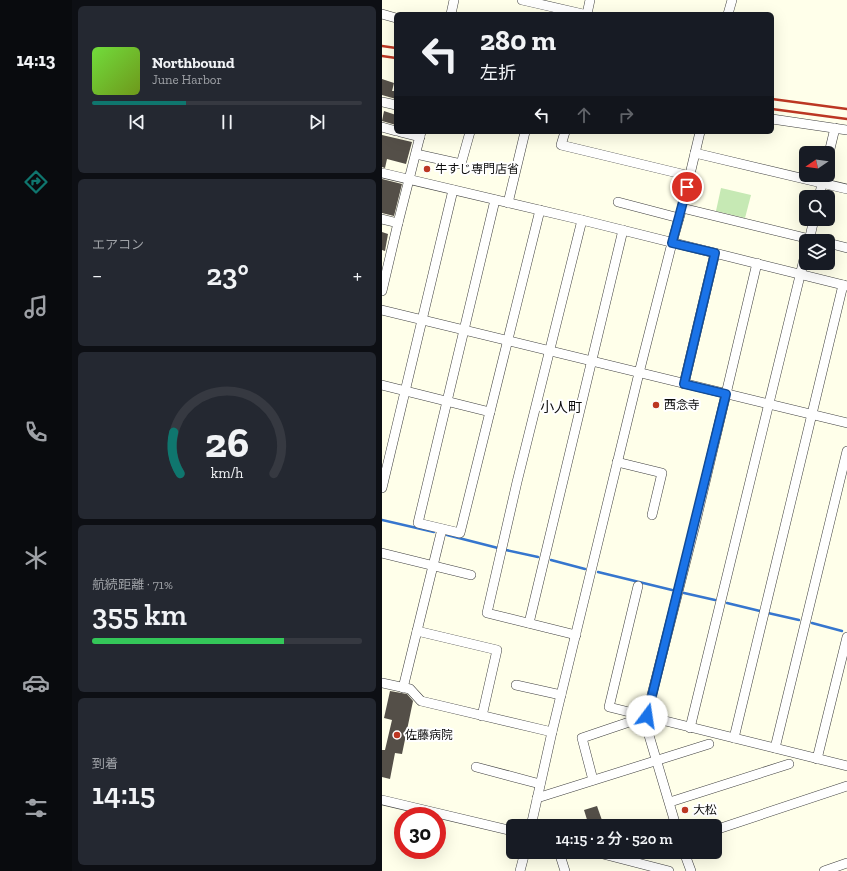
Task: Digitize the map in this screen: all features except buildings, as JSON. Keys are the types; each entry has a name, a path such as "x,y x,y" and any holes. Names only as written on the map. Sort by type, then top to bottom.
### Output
{"street":[{"path":"451,12 454,0"},
{"path":"522,0 574,12"},
{"path":"587,12 590,0"},
{"path":"729,12 732,0"},
{"path":"382,14 394,17"},
{"path":"382,102 394,105"},
{"path":"774,119 847,130"},
{"path":"382,127 394,130"},
{"path":"831,146 835,128"},
{"path":"416,154 461,164 469,134"},
{"path":"508,203 525,134"},
{"path":"564,134 561,145 690,176"},
{"path":"532,819 552,732 639,373 690,176 698,134"},
{"path":"382,291 385,265 398,223 421,135"},
{"path":"695,152 799,174"},
{"path":"382,173 623,230 845,286 811,414 734,738"},
{"path":"830,182 847,189"},
{"path":"382,488 453,190"},
{"path":"495,200 418,523 442,529 460,533 540,210"},
{"path":"618,202 679,218"},
{"path":"682,208 799,237"},
{"path":"382,219 398,223"},
{"path":"576,635 487,613 517,482 582,220"},
{"path":"529,623 623,230"},
{"path":"835,245 847,248"},
{"path":"684,384 715,253"},
{"path":"674,819 645,722 757,264"},
{"path":"690,728 801,270"},
{"path":"382,310 684,384 847,422"},
{"path":"382,385 490,412"},
{"path":"775,748 847,451"},
{"path":"618,462 662,473 652,515"},
{"path":"403,688 442,529"},
{"path":"382,553 471,575"},
{"path":"638,586 608,707 847,766"},
{"path":"417,631 497,650 482,716"},
{"path":"817,759 847,637"},
{"path":"382,683 410,689 421,701 552,732"},
{"path":"516,685 561,696"},
{"path":"593,780 582,738 647,716"},
{"path":"537,798 709,744"},
{"path":"670,802 789,764"},
{"path":"476,767 540,784"},
{"path":"722,828 847,786"},
{"path":"382,800 506,830"},
{"path":"520,871 523,859"},
{"path":"561,859 565,871"},
{"path":"622,859 669,871"},
{"path":"686,859 690,871"},
{"path":"824,871 847,863"}],"green space":[{"path":"721,188 751,195 745,218 716,211"}],"waterway":[{"path":"382,520 434,532"},
{"path":"447,535 498,548"},
{"path":"506,550 538,557"},
{"path":"551,560 585,569"},
{"path":"598,572 672,590"},
{"path":"684,593 715,600"},
{"path":"727,603 760,611"},
{"path":"768,613 799,620"},
{"path":"812,623 842,631"}],"railway":[{"path":"382,46 394,48"},
{"path":"382,56 394,58"},
{"path":"774,99 847,109"},
{"path":"774,109 847,119"}],"place":[{"name":"牛すじ専門店省","path":"427,169"},
{"name":"西念寺","path":"656,405"},
{"name":"佐藤病院","path":"397,735"},
{"name":"大松","path":"685,810"}],"district":[{"name":"小人町","path":"561,407"}],"route":[{"path":"647,716 726,394 684,384 715,253 672,243 687,187"}]}
